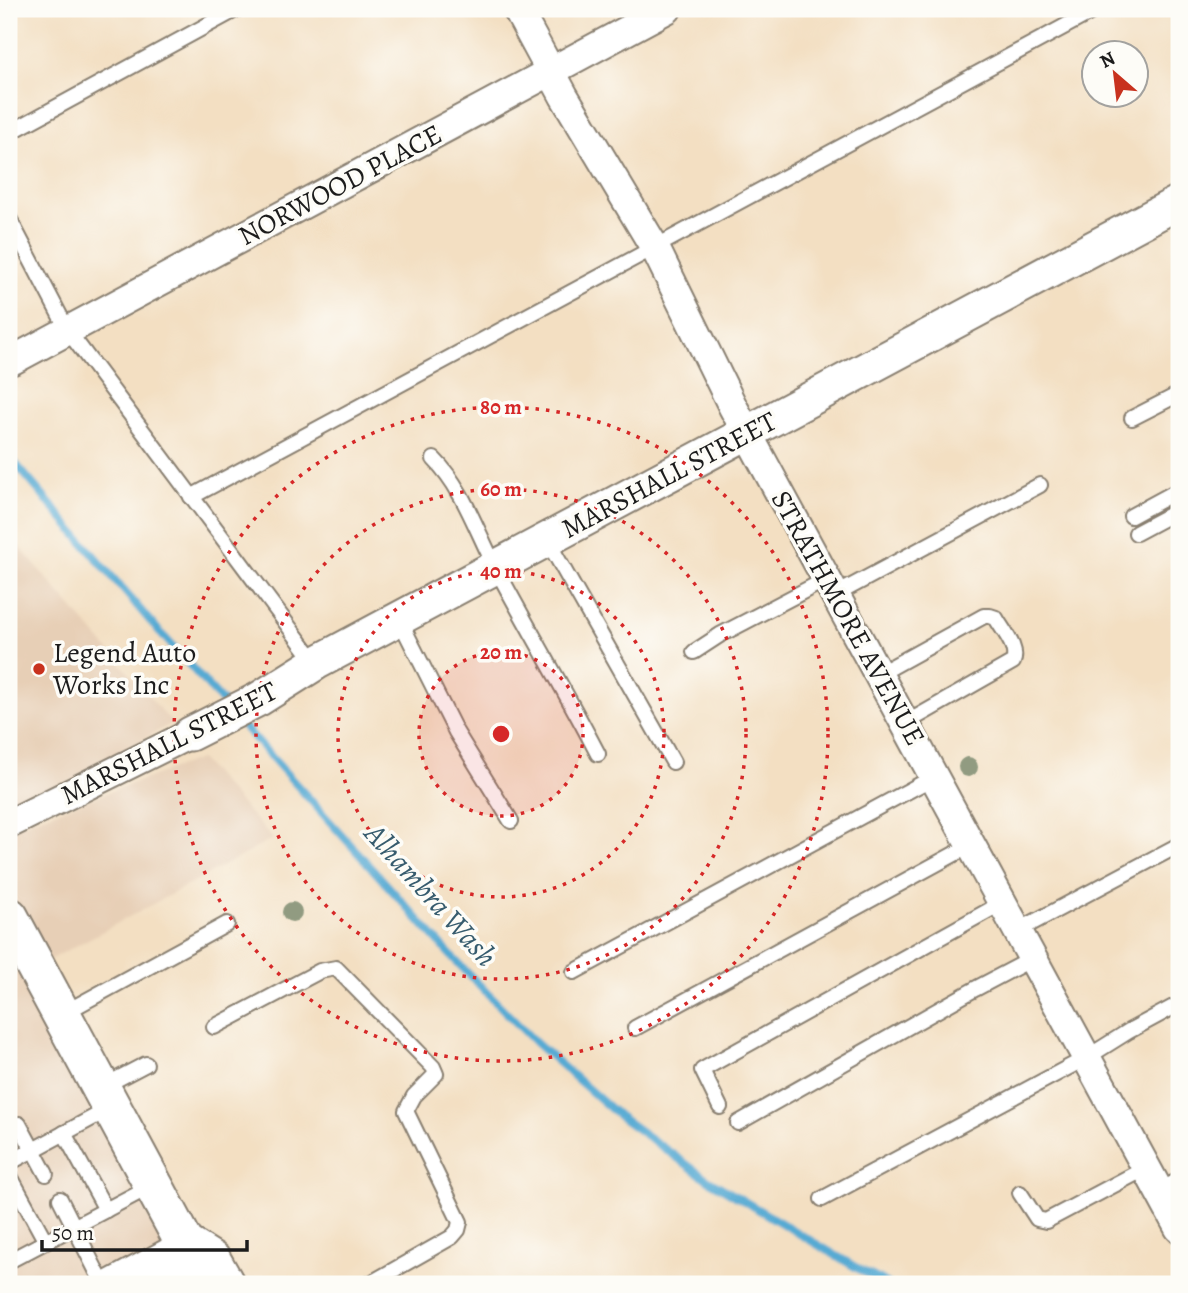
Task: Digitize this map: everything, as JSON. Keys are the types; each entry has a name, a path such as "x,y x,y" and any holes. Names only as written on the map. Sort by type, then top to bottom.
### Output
{"main road":[{"path":"9,917 185,1244 212,1261 225,1284"},
{"path":"178,1284 185,1244"}],"street":[{"name":"STRATHMORE AVENUE","path":"517,9 655,248 747,433 1017,932 1086,1058 1161,1180 1179,1228"},
{"name":"NORWOOD PLACE","path":"13,360 667,9"},
{"name":"MARSHALL STREET","path":"9,824 259,699 316,663 1179,202"},
{"path":"111,1284 185,1244"}],"lane":[{"path":"9,133 237,9"},
{"path":"191,497 1097,9"},
{"path":"9,218 68,331 316,663"},
{"path":"1132,418 1179,394"},
{"path":"434,459 446,470 496,568 598,754"},
{"path":"694,652 720,635 831,587 1040,485"},
{"path":"1131,516 1179,490"},
{"path":"1136,533 1179,510"},
{"path":"547,540 673,762"},
{"path":"879,674 985,616 996,618 1015,652 1013,662 906,723"},
{"path":"399,619 456,732 510,821"},
{"path":"574,972 934,777"},
{"path":"635,1028 971,845"},
{"path":"1017,932 1179,845"},
{"path":"720,1107 702,1070 1002,904"},
{"path":"61,1014 227,924"},
{"path":"738,1123 1032,958"},
{"path":"214,1027 320,971 336,968 433,1067 436,1074 414,1096 406,1111 460,1222 458,1230 452,1237 369,1284"},
{"path":"822,1199 1086,1058 1179,1004"},
{"path":"9,1163 64,1133 146,1064"},
{"path":"9,1130 19,1124 46,1174"},
{"path":"64,1133 106,1210"},
{"path":"9,1174 46,1242"},
{"path":"1020,1193 1037,1219 1046,1221 1161,1180"},
{"path":"9,1261 153,1185"},
{"path":"60,1199 103,1284"}],"shaded area":[{"path":"9,535 172,723 9,818"},
{"path":"200,759 273,839 42,964 9,903 9,828"},
{"path":"9,937 175,1242 98,1284 9,1284"}],"waterway":[{"name":"Alhambra Wash","path":"9,456 227,707"},
{"name":"Alhambra Wash","path":"238,720 454,959 536,1043 619,1116 707,1179 888,1284"}],"place":[{"name":"Legend Auto Works Inc","path":"39,669"}]}
